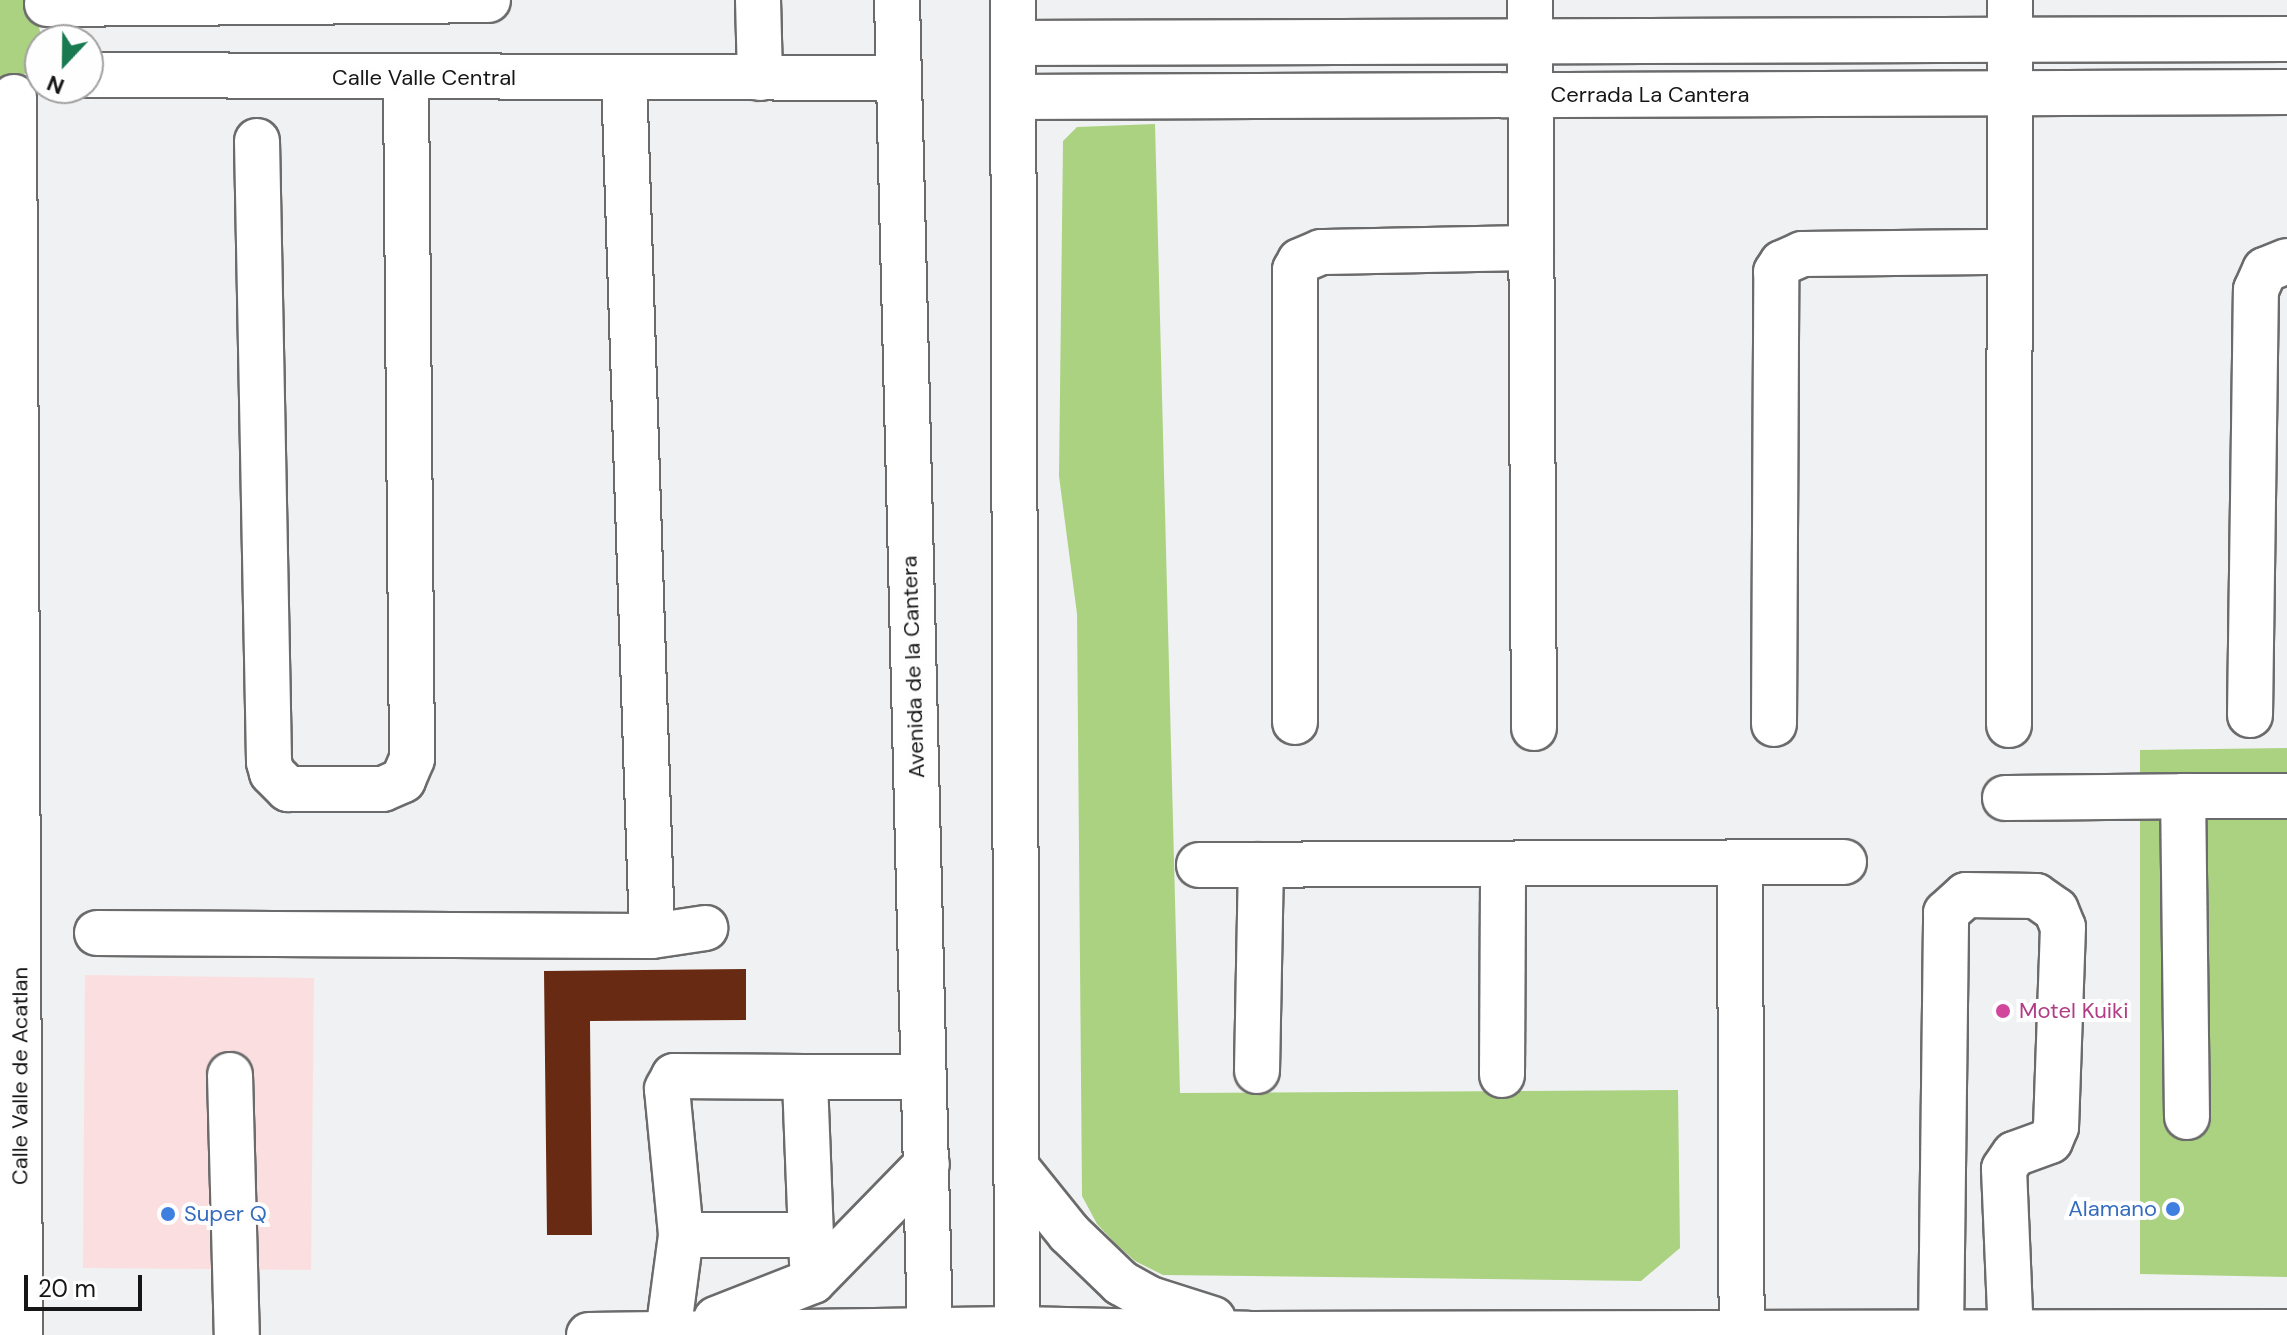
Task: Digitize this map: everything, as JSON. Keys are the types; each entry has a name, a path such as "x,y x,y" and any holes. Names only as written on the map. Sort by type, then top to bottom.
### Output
{"street":[{"path":"49,15 488,0"},
{"path":"758,0 760,78"},
{"name":"Avenida de la Cantera","path":"897,0 930,1332"},
{"path":"1530,20 1534,728"},
{"path":"2009,725 2010,20"},
{"path":"1017,1332 1013,21 2010,20 2287,39"},
{"name":"Calle Valle Central","path":"104,75 406,80 897,78"},
{"path":"624,77 652,936"},
{"path":"257,141 269,762 278,782 288,789 383,789 403,780 412,759 406,80"},
{"name":"Calle Valle de Acatlan","path":"18,92 8,549 20,1335"},
{"name":"Cerrada La Cantera","path":"1013,97 2287,92"},
{"path":"1295,722 1295,270 1300,261 1321,252 1531,248"},
{"path":"1774,724 1776,272 1782,263 1802,254 2010,252"},
{"path":"2250,715 2256,290 2265,270 2287,261"},
{"path":"2183,796 2187,1117"},
{"path":"2005,798 2287,796"},
{"path":"1740,862 1742,1334"},
{"path":"1199,865 1844,862"},
{"path":"1502,1075 1503,864"},
{"path":"1257,1071 1261,865"},
{"path":"1941,1333 1942,1153 1946,913 1966,895 2036,896 2056,910 2063,927 2056,1127 2050,1141 2014,1154 1942,1153"},
{"path":"97,933 652,936 705,928"},
{"path":"230,1075 237,1335"},
{"path":"670,1334 681,1235 668,1080 674,1076 924,1077"},
{"path":"805,1077 813,1281"},
{"path":"2011,1333 2004,1169 2014,1154"},
{"path":"670,1334 748,1310 813,1281 927,1164"},
{"path":"1016,1167 1069,1233 1121,1283 1180,1310 1294,1333"},
{"path":"681,1235 811,1235"},
{"path":"589,1335 2287,1332"}],"shaded area":[{"path":"85,975 314,978 311,1270 83,1268"}],"green space":[{"path":"0,0 27,0 35,10 38,24 24,24 24,74 0,85"},
{"path":"1155,124 1180,1093 1678,1090 1680,1248 1641,1281 1163,1275 1135,1261 1115,1243 1097,1224 1082,1196 1077,614 1059,476 1063,141 1077,127"},
{"path":"2287,748 2287,1277 2140,1274 2140,750"}],"building":[{"path":"746,969 746,1020 590,1021 592,1235 547,1235 544,971"}],"place":[{"name":"Motel Kuiki","path":"2003,1011"},
{"name":"Alamano","path":"2173,1209"},
{"name":"Super Q","path":"168,1214"}]}
